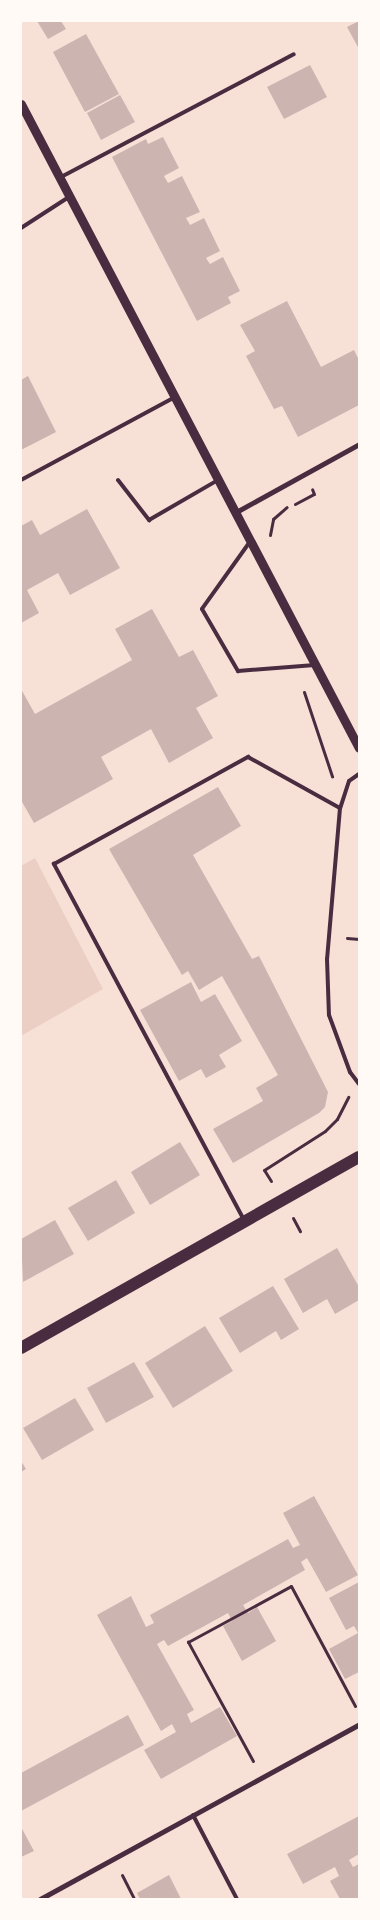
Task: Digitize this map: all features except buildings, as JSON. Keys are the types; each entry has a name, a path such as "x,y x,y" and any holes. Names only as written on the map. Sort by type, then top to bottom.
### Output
{"main road":[{"path":"21,1348 244,1220 359,1157"}],"street":[{"path":"21,104 71,196 359,748"},
{"path":"236,512 359,444"},
{"path":"40,1899 359,1724"}],"lane":[{"path":"61,177 294,54"},
{"path":"21,228 71,196"},
{"path":"21,480 175,397"},
{"path":"118,480 149,520 218,480"},
{"path":"251,541 202,608 238,671 315,665"},
{"path":"244,1220 54,864 248,757 340,808"},
{"path":"359,774 349,781 340,808 327,959 329,1015 350,1072 359,1084"},
{"path":"193,1815 237,1899"}],"path":[{"path":"269,538 274,519 287,507 314,494 306,472"},
{"path":"264,1170 326,1131 337,1119 350,1093"},
{"path":"262,1777 188,1642 291,1586 359,1712"},
{"path":"113,1859 134,1899"}],"shaded area":[{"path":"35,858 103,989 21,1036 21,866"}]}
